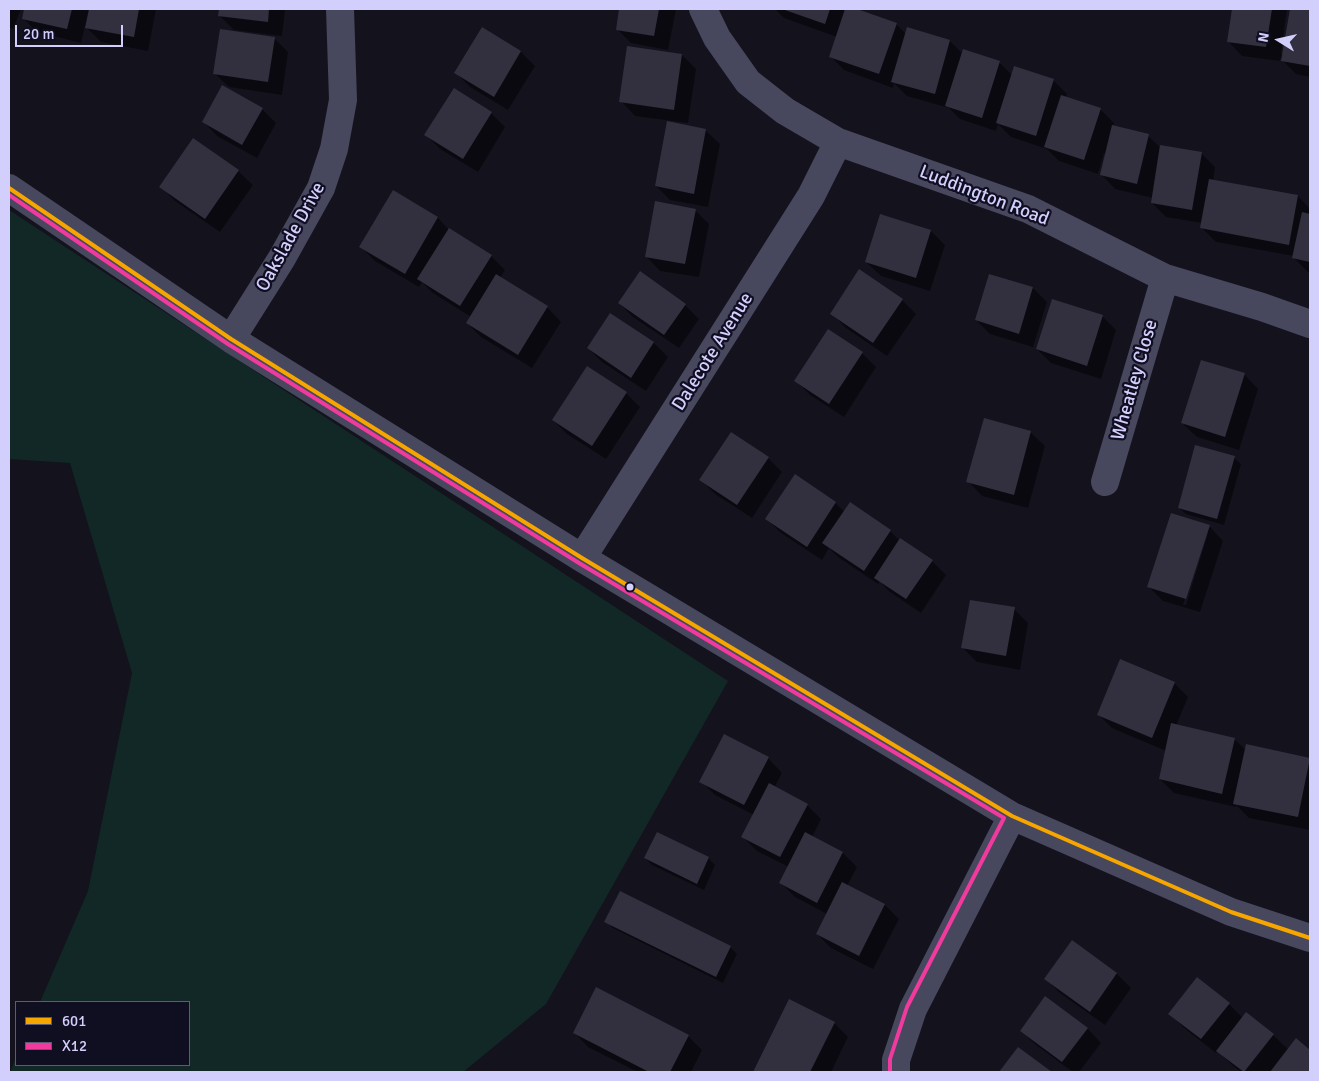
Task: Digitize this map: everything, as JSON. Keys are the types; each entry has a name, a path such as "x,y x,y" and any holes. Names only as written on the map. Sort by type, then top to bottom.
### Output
{"street":[{"name":"Oakslade Drive","path":"231,339 282,258 321,188 334,149 343,100 340,9"},
{"name":"Luddington Road","path":"703,9 717,38 748,82 785,111 838,142 1028,210 1165,278 1262,307 1310,324"},
{"name":"Dalecote Avenue","path":"582,558 811,196 838,142"},
{"path":"9,188 231,339 582,558 1012,816 1230,912 1310,938"},
{"name":"Wheatley Close","path":"1105,482 1165,278"},
{"path":"896,1072 896,1060 913,1009 1012,816"}],"green space":[{"path":"9,210 728,681 546,1004 463,1072 10,1072 15,1060 15,1066 190,1066 190,1001 40,1001 88,891 132,673 70,463 9,459"}],"building":[{"path":"24,9 72,9 67,29 22,19"},
{"path":"89,9 139,9 134,37 85,28"},
{"path":"219,9 269,9 268,22 218,16"},
{"path":"619,9 659,9 654,36 616,30"},
{"path":"782,9 830,9 825,24"},
{"path":"845,9 857,9 897,23 879,74 829,57"},
{"path":"1232,9 1272,9 1266,47 1227,42"},
{"path":"1290,9 1310,9 1310,66 1281,61"},
{"path":"482,27 521,51 494,97 454,73"},
{"path":"907,27 950,40 935,94 891,82"},
{"path":"220,29 275,37 268,82 213,74"},
{"path":"627,46 682,54 674,110 619,102"},
{"path":"963,49 1000,61 982,118 945,106"},
{"path":"1014,66 1054,79 1036,136 996,123"},
{"path":"222,85 263,108 242,145 202,122"},
{"path":"454,88 492,112 463,159 424,135"},
{"path":"1061,95 1101,108 1084,160 1044,147"},
{"path":"667,121 706,129 694,194 655,186"},
{"path":"1112,125 1149,134 1137,184 1100,175"},
{"path":"193,138 239,170 205,219 159,187"},
{"path":"1160,145 1202,152 1192,210 1151,203"},
{"path":"1209,179 1298,195 1289,245 1200,228"},
{"path":"393,190 438,217 405,274 359,247"},
{"path":"655,201 696,209 685,264 645,257"},
{"path":"1302,212 1310,214 1310,262 1292,258"},
{"path":"880,214 931,230 916,278 865,262"},
{"path":"449,228 492,255 460,306 417,279"},
{"path":"859,269 903,299 873,343 830,314"},
{"path":"640,271 686,304 664,335 618,303"},
{"path":"496,274 548,306 518,355 466,323"},
{"path":"989,274 1033,287 1019,334 975,320"},
{"path":"1052,299 1103,315 1087,366 1036,349"},
{"path":"610,313 654,342 631,378 587,348"},
{"path":"828,329 863,352 829,404 794,381"},
{"path":"1201,360 1245,373 1225,437 1181,423"},
{"path":"587,366 627,392 592,446 552,420"},
{"path":"984,418 1031,431 1014,495 966,482"},
{"path":"731,432 769,457 737,505 699,480"},
{"path":"1195,445 1235,456 1217,519 1178,508"},
{"path":"795,474 836,502 807,547 765,519"},
{"path":"850,502 891,530 864,571 822,543"},
{"path":"1171,513 1210,525 1186,599 1147,587"},
{"path":"900,538 933,560 906,599 874,578"},
{"path":"970,600 1015,607 1006,656 961,648"},
{"path":"1120,659 1175,682 1152,738 1097,715"},
{"path":"1171,723 1235,738 1222,794 1159,779"},
{"path":"724,734 769,757 744,805 699,782"},
{"path":"1246,744 1310,758 1298,817 1233,804"},
{"path":"769,783 808,804 780,857 741,837"},
{"path":"657,832 709,857 697,884 644,858"},
{"path":"805,832 843,852 817,903 779,883"},
{"path":"842,882 885,904 859,956 816,934"},
{"path":"620,891 731,946 716,977 604,922"},
{"path":"1072,940 1117,973 1090,1012 1044,979"},
{"path":"1197,977 1230,1003 1201,1039 1168,1014"},
{"path":"596,987 689,1035 670,1072 649,1072 573,1033"},
{"path":"1045,996 1088,1028 1062,1062 1020,1031"},
{"path":"789,999 835,1022 810,1072 753,1072"},
{"path":"1246,1012 1274,1034 1244,1072 1216,1051"},
{"path":"1296,1038 1310,1050 1309,1072 1270,1072"},
{"path":"1018,1047 1052,1072 999,1072"}],"transit line":[{"name":"601","path":"9,188 231,339 582,558 1012,816 1231,912 1310,938"},
{"name":"X12","path":"9,195 228,344 579,563 1004,818 907,1007 890,1059 890,1072"}]}
